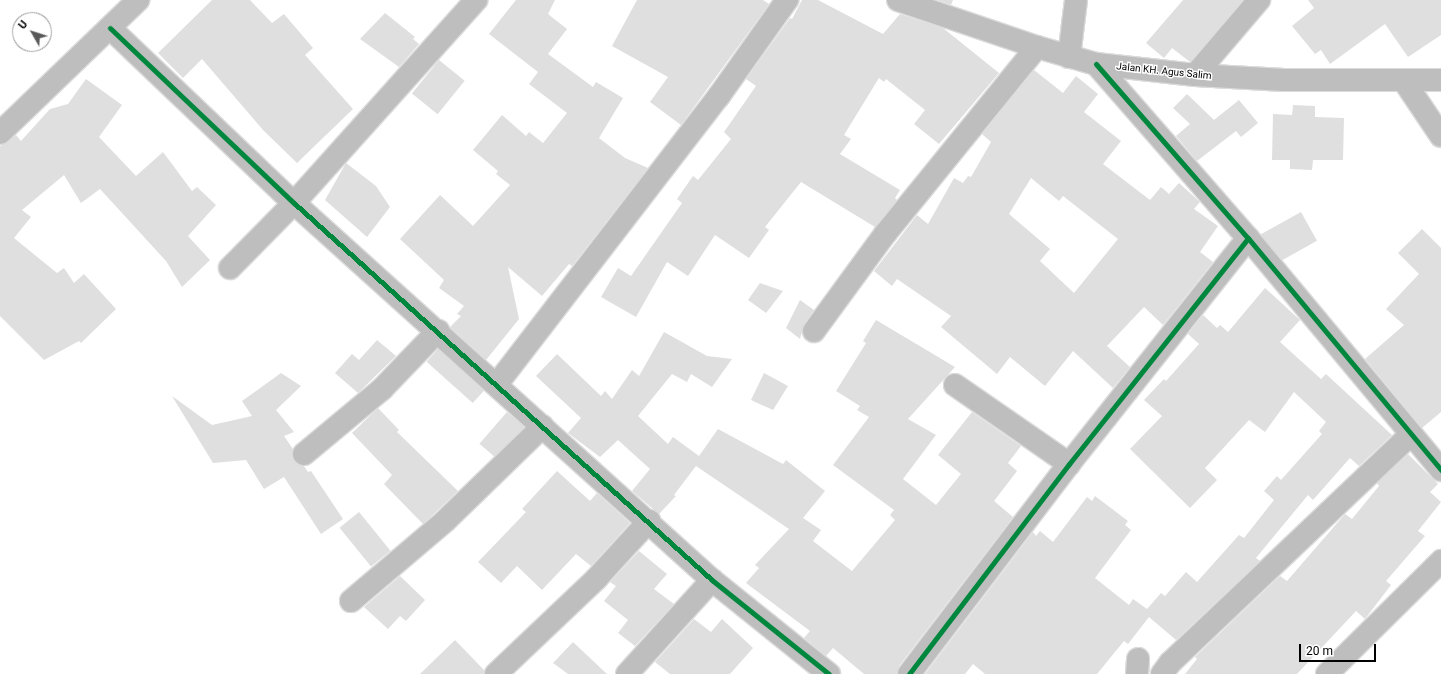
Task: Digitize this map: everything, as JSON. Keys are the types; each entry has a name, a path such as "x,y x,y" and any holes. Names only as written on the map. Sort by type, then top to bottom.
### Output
{"street":[{"path":"0,133 138,0"},
{"path":"230,268 294,203 476,0"},
{"path":"497,384 720,96 787,0"},
{"path":"1069,57 1076,0"},
{"path":"1195,75 1259,0"},
{"name":"Jalan KH. Agus Salim","path":"908,1 1037,47 1096,64 1195,75 1284,80 1441,80"},
{"path":"110,28 294,203 649,521 712,580 829,674"},
{"path":"814,330 885,234 1037,47"},
{"path":"1096,64 1248,238 1441,470"},
{"path":"1404,81 1441,136"},
{"path":"910,674 1069,464 1248,238"},
{"path":"304,454 382,389 438,331"},
{"path":"955,385 1069,464"},
{"path":"352,601 446,521 543,426"},
{"path":"1162,674 1170,664 1411,434"},
{"path":"496,674 596,579 649,521"},
{"path":"1328,674 1441,561"},
{"path":"627,674 712,580"}],"building":[{"path":"212,0 250,0 272,23 284,14 313,48 305,55 353,109 297,163 263,130 202,59 183,78 158,53"},
{"path":"516,0 555,0 548,14 567,29 548,54 593,87 596,82 623,98 599,138 625,158 648,168 572,266 569,264 542,296 508,267 519,319 486,360 450,327 461,316 457,314 464,306 439,288 444,280 400,239 440,195 473,226 510,185 496,174 498,171 473,150 502,115 526,136 529,132 543,143 567,113 529,84 538,72 489,34"},
{"path":"637,0 763,0 769,4 681,125 650,102 668,77 612,46"},
{"path":"802,0 818,0 883,34 900,14 943,28 999,73 939,144 914,124 925,110 886,79 884,82 879,78 844,135 851,139 840,154 900,190 895,198 897,200 875,227 801,182 765,227 769,230 749,258 715,235 688,276 667,262 636,317 601,297 618,268 631,276 682,203 677,199 693,176 698,180 731,139 724,132 756,86 746,79 790,18 792,19"},
{"path":"937,0 953,0 951,5"},
{"path":"1183,0 1243,0 1190,62 1172,48 1164,58 1146,43"},
{"path":"1308,0 1441,0 1441,35 1408,57 1385,24 1330,64 1321,50 1315,54 1292,26 1314,8"},
{"path":"385,13 415,37 413,39 419,44 399,67 360,39"},
{"path":"439,60 465,81 438,114 412,93"},
{"path":"1034,70 1063,93 1076,76 1098,94 1084,112 1121,141 1103,164 1150,200 1161,187 1169,194 1179,183 1200,202 1194,209 1218,226 1200,252 1213,262 1163,325 1144,307 1107,346 1130,367 1113,388 1073,351 1045,386 1010,357 997,374 941,327 951,316 897,279 892,286 874,271 917,215 928,224 954,178 963,183 968,176 971,177 991,142 982,134","holes":["1031,178 1059,201 1063,196 1118,239 1074,293 1040,261 1050,249 1009,214"]},
{"path":"86,79 122,105 99,137 136,176 163,152 192,191 197,187 216,205 188,236 210,260 182,287 166,261 100,189 81,203 64,175 22,210 31,217 14,238 57,273 64,268 74,283 84,274 116,309 81,343 79,341 44,360 0,316 0,146 16,135 21,141 50,109 68,104"},
{"path":"1187,94 1214,120 1239,100 1258,123 1241,137 1236,131 1197,161 1176,136 1190,124 1173,108"},
{"path":"1293,105 1315,106 1315,117 1344,118 1343,160 1313,160 1312,170 1290,169 1290,160 1272,160 1273,114 1292,115"},
{"path":"346,163 376,186 390,207 367,237 325,200"},
{"path":"1301,212 1317,241 1277,263 1261,234"},
{"path":"1422,229 1441,248 1441,412 1422,428 1365,359 1404,325 1386,309 1419,274 1398,253"},
{"path":"760,283 783,291 766,313 748,300"},
{"path":"1265,288 1300,320 1280,342 1321,379 1326,374 1392,435 1359,466 1350,458 1313,500 1308,495 1256,558 1260,561 1176,640 1149,617 1128,644 1124,641 1097,674 985,674 973,664 965,674 925,674 1033,532 1036,536 1040,531 1053,542 1087,497 1092,501 1095,496 1128,521 1125,525 1131,530 1095,578 1129,605 1133,599 1147,609 1161,593 1165,596 1186,572 1197,582 1239,535 1244,538 1274,500 1264,491 1277,476 1281,480 1322,434 1319,431 1326,422 1294,392 1265,432 1249,420 1205,468 1217,480 1190,508 1130,449 1162,416 1144,400 1164,379 1166,381 1199,344 1188,334 1203,315 1217,328 1220,325 1228,332"},
{"path":"800,300 814,310 804,324 800,339 786,328"},
{"path":"876,320 955,367 908,419 936,435 903,479 936,505 961,474 938,455 972,412 1021,446 1008,463 1017,471 994,501 1013,517 899,666 897,674 864,674 833,648 826,656 804,638 810,631 746,583 759,568 755,565 789,529 696,466 674,495 676,496 659,514 632,491 650,469 618,440 600,457 568,433 581,418 536,376 557,354 601,396 605,391 612,399 632,370 639,376 664,332 707,356 732,359 712,387 691,374 687,382 672,374 638,416 668,444 673,437 699,456 718,429 783,464 786,460 825,491 803,518 821,530 813,541 852,571 895,520 890,515 894,510 833,465 869,417 857,410 860,406 836,391 866,343 863,341"},
{"path":"377,340 396,356 358,393 335,373 352,354 359,360"},
{"path":"438,349 484,390 473,403 427,362"},
{"path":"281,373 301,386 276,410 294,432 284,436 293,449 292,456 295,462 304,466 308,472 311,471 343,519 321,534 284,477 264,489 246,460 213,463 172,396 212,425 252,416 242,401"},
{"path":"764,373 788,386 773,410 751,400"},
{"path":"378,408 399,430 397,432 458,491 423,524 384,484 392,475 352,433"},
{"path":"507,412 524,427 497,459 479,444"},
{"path":"1408,454 1438,484 1430,492 1441,502 1418,531 1425,536 1386,581 1391,585 1365,619 1356,611 1297,674 1185,674 1197,659 1195,657 1280,576 1287,581 1345,514 1352,519 1379,486 1377,483"},
{"path":"557,471 590,501 597,493 630,523 591,566 576,554 542,590 517,566 501,583 478,562 526,512 522,509"},
{"path":"359,512 390,551 371,567 340,528"},
{"path":"639,551 667,574 654,589 674,604 635,646 618,633 628,620 604,601 616,586 610,582"},
{"path":"400,576 425,600 406,621 400,616 388,629 364,607"},
{"path":"694,619 711,632 722,619 753,648 730,674 670,674 655,662"},
{"path":"455,640 484,670 484,674 420,674"},
{"path":"573,642 607,674 568,674 553,663"}],"cycle path":[{"path":"110,28 294,203 712,580 829,674"},
{"path":"1096,64 1248,238 1441,470"},
{"path":"909,674 1069,464 1248,238"}]}
